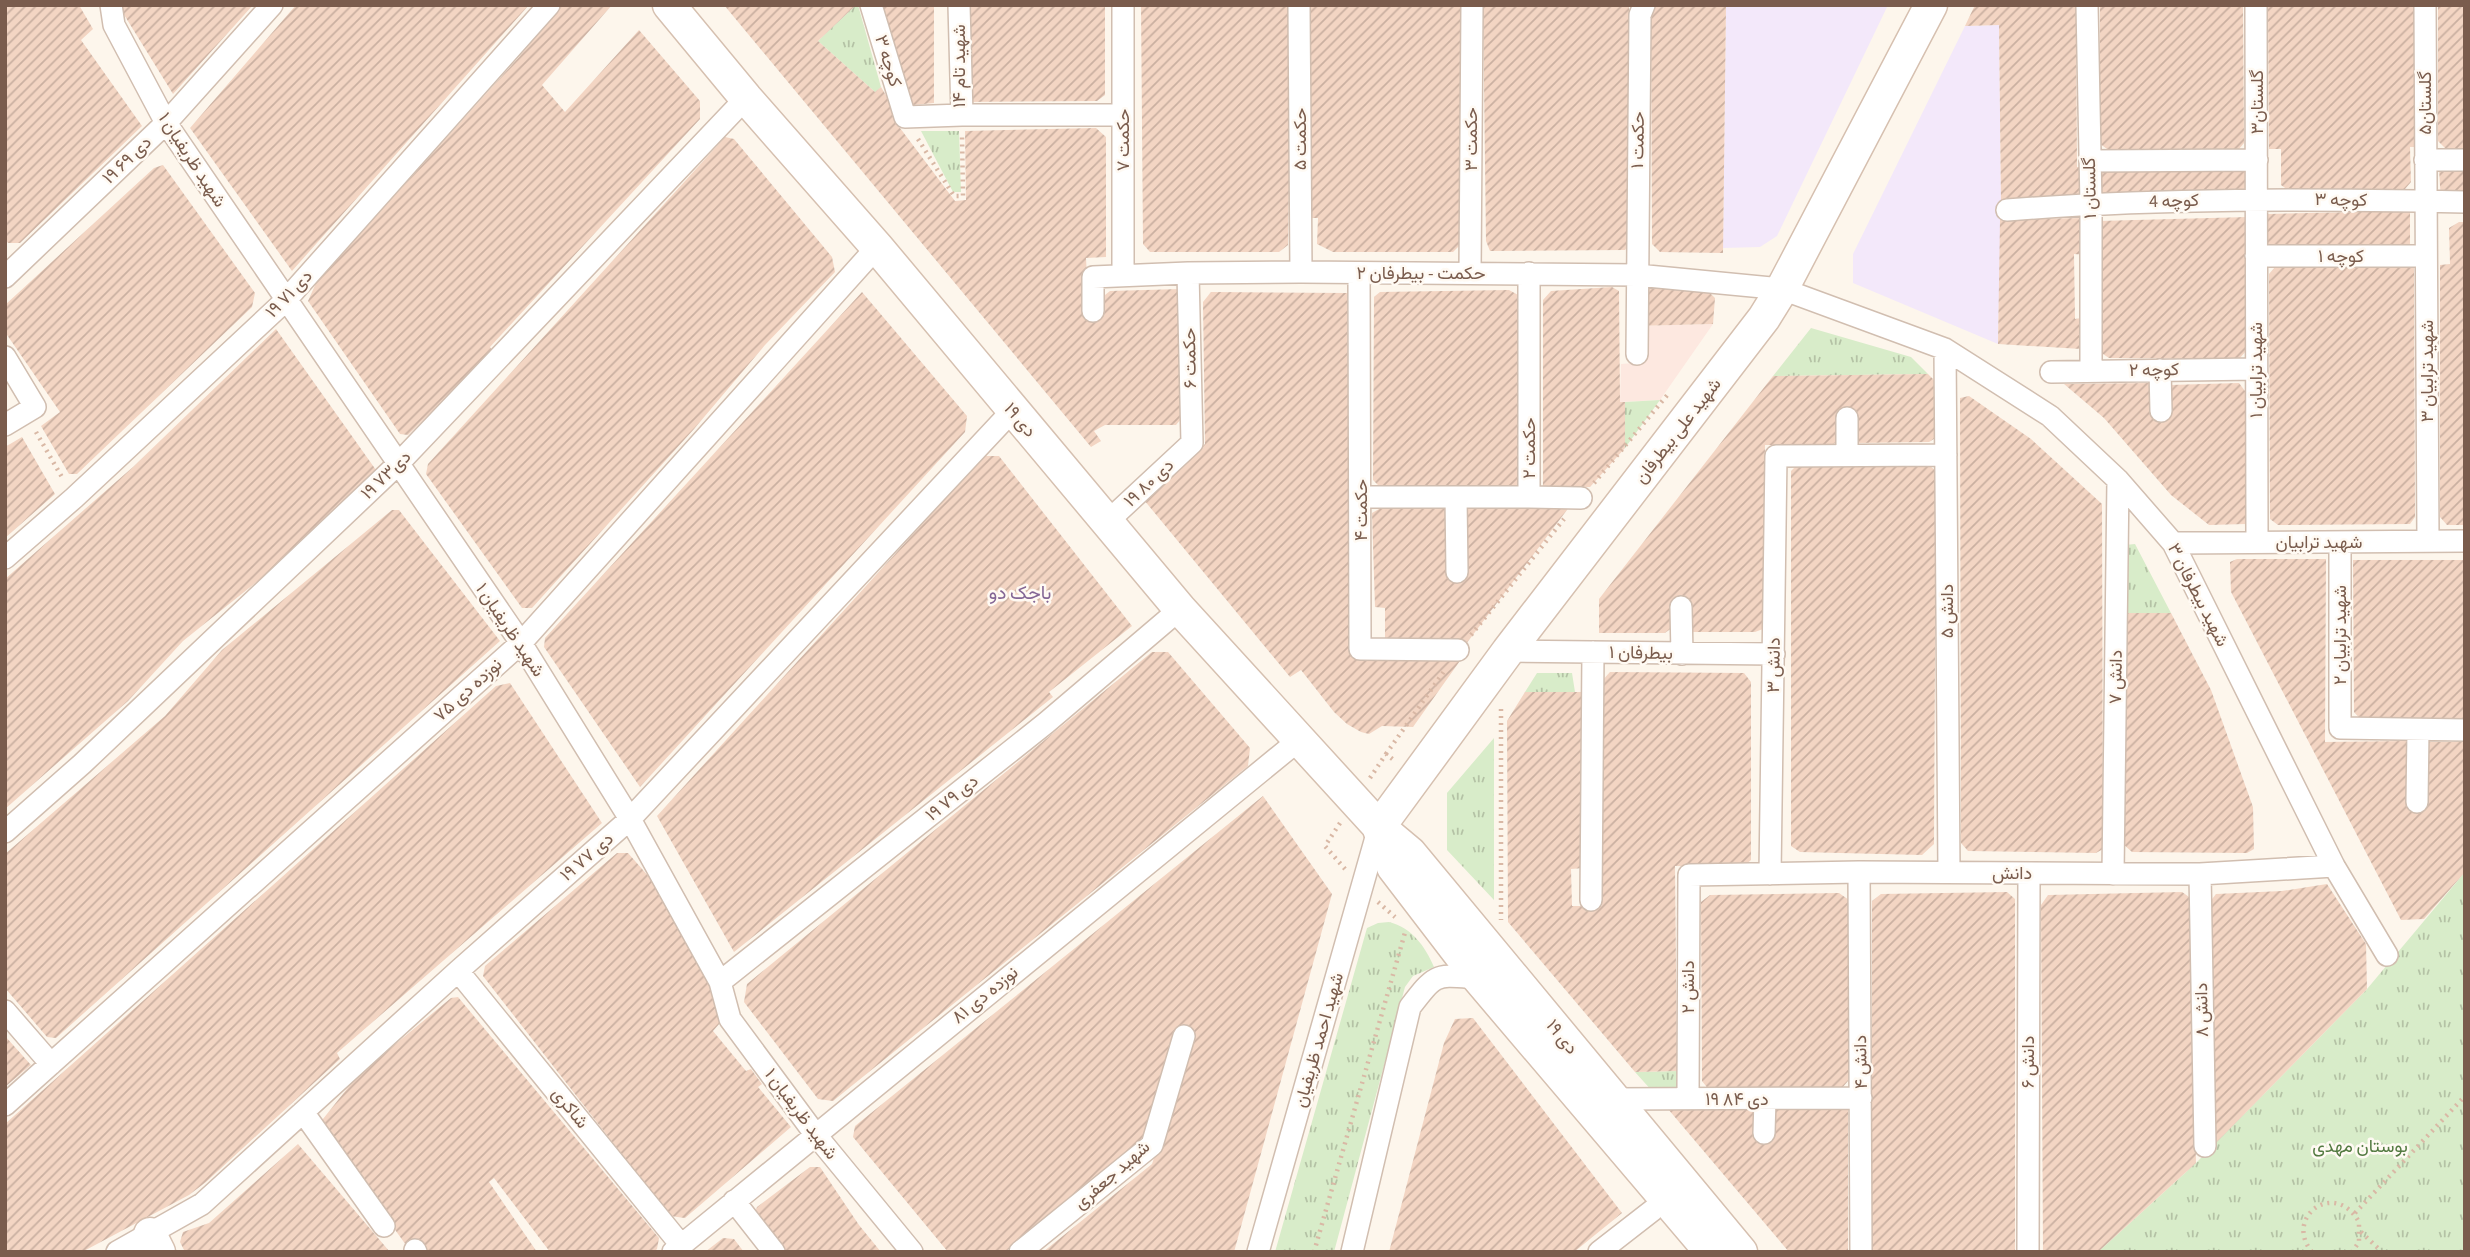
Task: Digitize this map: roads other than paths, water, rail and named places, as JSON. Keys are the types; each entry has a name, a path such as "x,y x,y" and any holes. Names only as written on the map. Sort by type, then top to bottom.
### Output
{"main road":[{"name":"۱۹ دی","path":"669,5 746,98 877,247 1180,609 1379,827 1410,853 1711,1252"},
{"name":"شهید علی بیطرفان","path":"1379,827 1508,651 1727,367 1782,289 1931,5"},
{"name":"۱۹ دی","path":"1379,827 1393,867 1478,978 1603,1106 1664,1158 1741,1252"},
{"path":"1603,1106 1616,1167 1686,1252"},
{"path":"1664,1158 1695,1172 1761,1252"}],"street":[{"name":"شهید ظریفیان ۱","path":"111,5 114,25 166,122 285,301 521,643 630,819 720,982 730,1019 815,1134 912,1252"},
{"name":"۱۹ دی ۶۹","path":"5,277 166,122 272,5"},
{"name":"۱۹ دی ۷۱","path":"5,558 74,498 285,301 549,5"},
{"name":"کوچه ۳","path":"871,5 905,117"},
{"name":"شهید تام ۱۴","path":"905,117 961,116 959,5"},
{"name":"حکمت ۷","path":"1123,5 1124,275"},
{"name":"حکمت ۵","path":"1299,5 1301,272"},
{"name":"حکمت ۳","path":"1470,273 1472,5"},
{"name":"حکمت ۱","path":"1636,354 1640,15 1644,5"},
{"name":"گلستان ۱","path":"2087,5 2091,371"},
{"name":"گلستان۳","path":"2256,5 2258,199"},
{"name":"گلستان۵","path":"2425,5 2425,201"},
{"name":"۱۹ دی۷۳","path":"5,832 82,764 397,465 746,98"},
{"path":"961,116 1124,115"},
{"path":"2090,161 2257,160"},
{"path":"2425,160 2465,160"},
{"name":"کوچه ۳","path":"2258,199 2465,202"},
{"name":"کوچه 4","path":"2007,210 2091,204 2258,199"},
{"name":"شهید ترابیان ۱","path":"2257,542 2258,199"},
{"name":"شهید ترابیان ۳","path":"2425,201 2428,541"},
{"name":"نوزده دی ۷۵","path":"5,1105 521,643 877,247"},
{"name":"کوچه ۱","path":"2256,256 2426,256"},
{"name":"حکمت - بیطرفان ۲","path":"1093,311 1093,278 1124,275 1301,272 1637,275 1782,289"},
{"name":"حکمت ۶","path":"1188,273 1192,443"},
{"name":"حکمت ۴","path":"1359,273 1360,649 1458,650"},
{"name":"حکمت ۲","path":"1361,497 1529,497 1529,273"},
{"name":"شهید بیطرفان ۳","path":"1782,289 1945,349 2050,416 2118,480 2174,543 2334,866 2386,955"},
{"name":"دانش ۵","path":"1945,349 1949,872"},
{"path":"5,357 30,411 5,425"},
{"name":"کوچه ۲","path":"2051,372 2256,369"},
{"path":"2160,370 2161,411"},
{"name":"۱۹ دی ۷۷","path":"117,1252 155,1243 202,1204 630,819 1012,411"},
{"path":"1847,418 1847,455 1946,454"},
{"name":"۱۹ دی ۸۰","path":"1107,522 1192,443"},
{"name":"دانش ۳","path":"1770,874 1776,456 1847,455"},
{"name":"دانش ۷","path":"2113,874 2118,480"},
{"path":"1529,497 1581,498"},
{"path":"1456,498 1457,572"},
{"name":"شهید ترابیان","path":"2174,543 2465,541"},
{"name":"شهید ترابیان ۲","path":"2340,542 2340,727 2418,731"},
{"path":"1681,607 1682,654"},
{"name":"۱۹ دی ۷۹","path":"720,982 1046,723 1180,609"},
{"name":"بیطرفان ۱","path":"1508,651 1774,654"},
{"path":"1591,900 1592,652"},
{"path":"2417,803 2418,731 2465,730"},
{"name":"نوزده دی ۸۱","path":"677,1248 1299,740"},
{"name":"شهید احمد ظریفیان","path":"1258,1252 1379,827"},
{"name":"دانش","path":"1689,875 1859,872 2200,874 2334,866"},
{"name":"دانش ۴","path":"1859,872 1861,1252"},
{"name":"۶ دانش","path":"2028,1252 2029,873"},
{"name":"دانش ۸","path":"2200,874 2205,1146"},
{"name":"۲ دانش","path":"1688,1099 1689,875"},
{"name":"شاکری","path":"458,971 677,1248"},
{"path":"1352,1252 1410,1007 1429,982 1443,975 1478,978"},
{"path":"5,1011 51,1064"},
{"name":"شهید جعفری","path":"1020,1252 1152,1145 1184,1036"},
{"name":"۱۹ دی ۸۴","path":"1603,1106 1688,1099 1861,1098"},
{"path":"1764,1133 1765,1099"},
{"path":"303,1112 384,1226"},
{"path":"734,1201 774,1252"},
{"path":"1599,1252 1653,1210"}],"district":[{"name":"باجک دو","path":"1020,593"}],"park label":[{"name":"بوستان مهدی","path":"2360,1146"}]}
